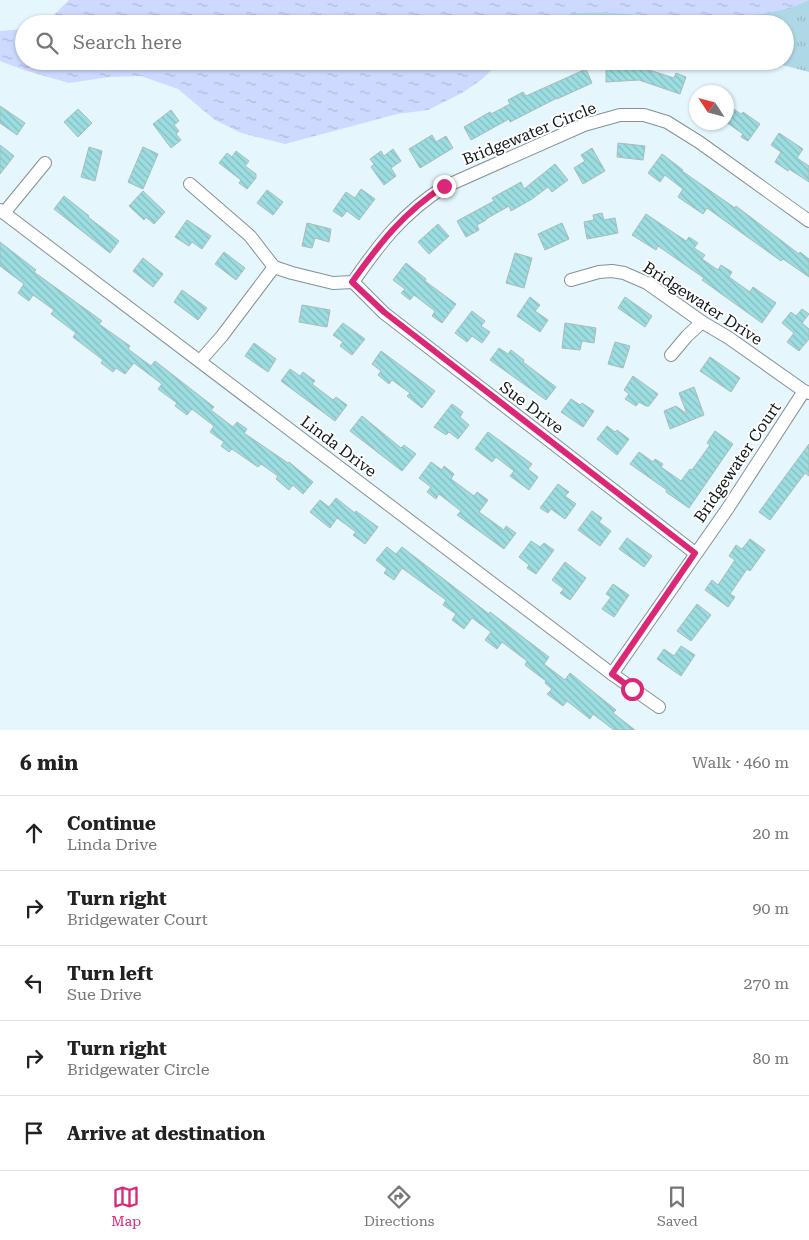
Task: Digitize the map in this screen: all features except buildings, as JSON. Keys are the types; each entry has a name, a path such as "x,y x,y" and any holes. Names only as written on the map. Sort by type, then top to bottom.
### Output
{"street":[{"name":"Bridgewater Circle","path":"352,282 395,226 423,200 444,186 584,125 620,115 644,115 667,122 699,142 809,221"},
{"path":"2,212 45,163"},
{"path":"190,184 250,236 274,267 292,274 333,283 352,282"},
{"name":"Linda Drive","path":"2,212 612,674 659,707"},
{"path":"200,361 222,336 274,267"},
{"name":"Bridgewater Drive","path":"571,280 599,272 624,272 647,283 807,392"},
{"name":"Sue Drive","path":"352,282 384,312 695,553"},
{"path":"672,355 702,322"},
{"name":"Bridgewater Court","path":"612,674 807,392"}],"green space":[{"path":"524,0 809,0 809,72 794,68 794,15 525,15"}],"water":[{"path":"69,0 809,0 794,6 756,15 580,13 571,15 54,15"},
{"path":"15,30 15,67 0,61 0,31"},
{"path":"24,70 492,70 462,93 428,110 397,114 285,144 241,133 215,120 178,89 141,76 109,77 69,83"}],"route":[{"path":"444,186 423,200 395,226 352,282 384,312 695,553 612,674 632,689"}]}
